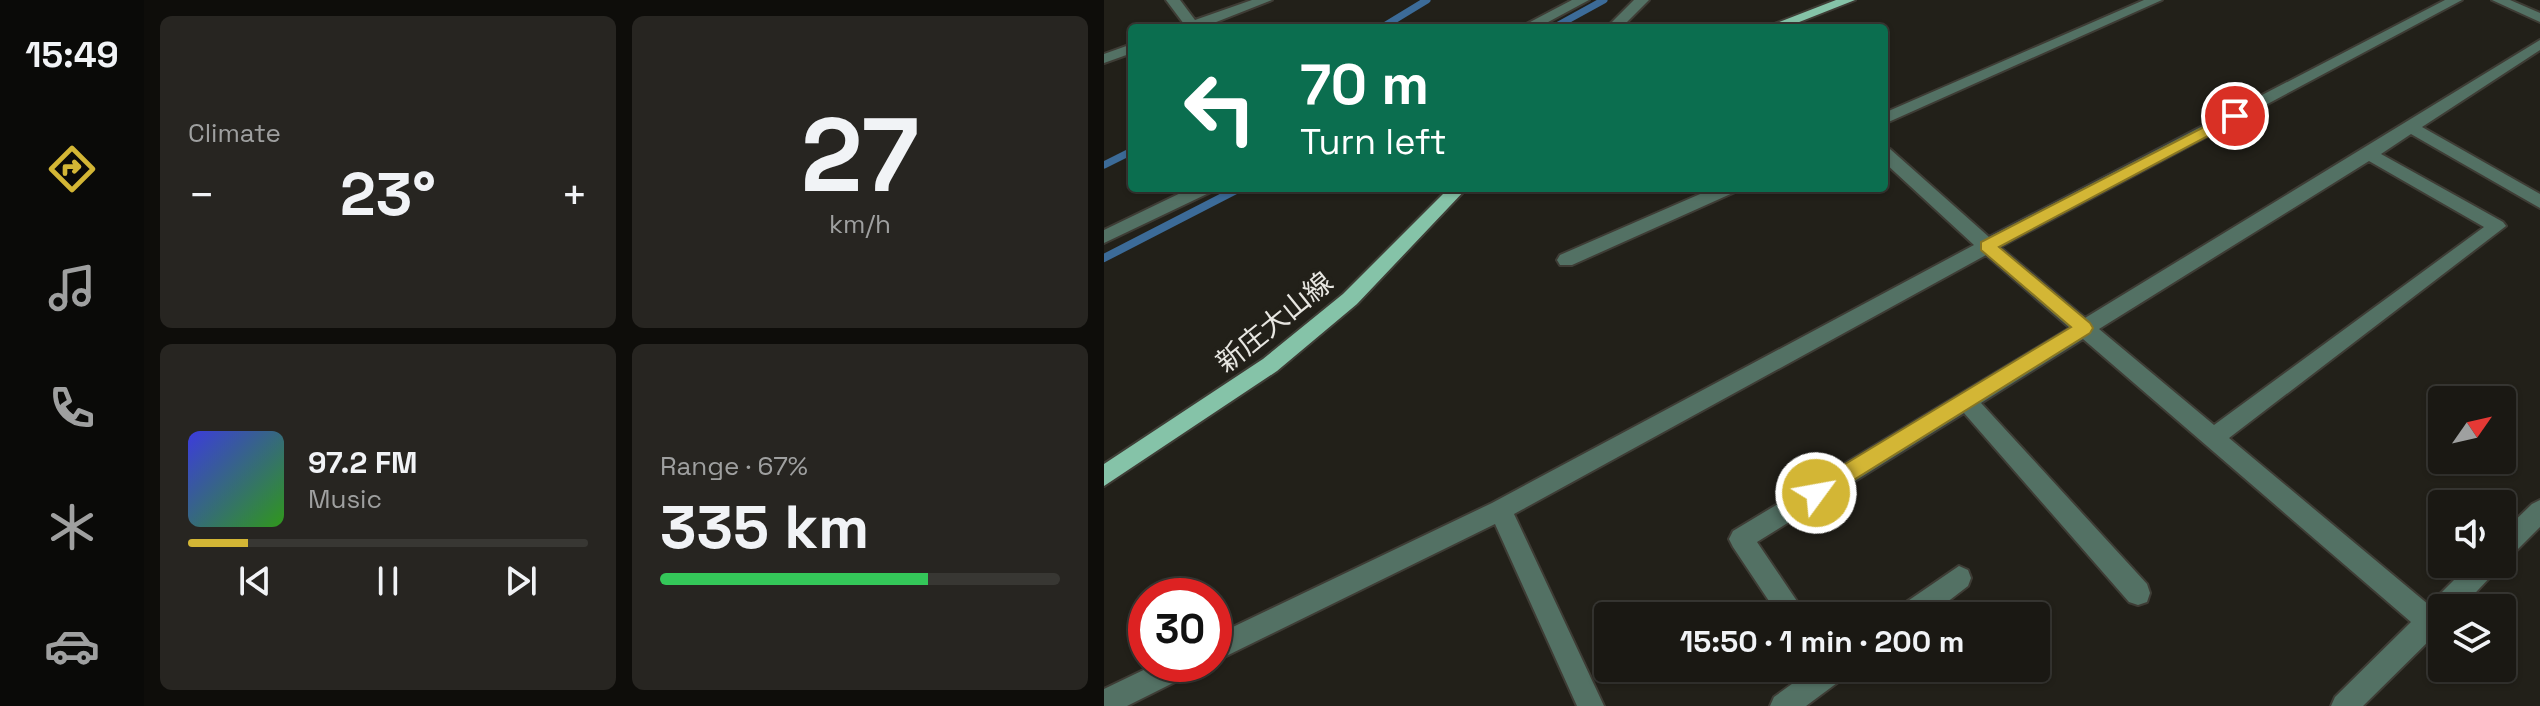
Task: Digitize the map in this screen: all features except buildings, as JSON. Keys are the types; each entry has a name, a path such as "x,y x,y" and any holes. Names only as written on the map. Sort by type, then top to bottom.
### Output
{"main road":[{"path":"1782,24 1848,0"},
{"name":"新庄大山線","path":"1104,476 1270,365 1350,299 1455,192"}],"street":[{"path":"1173,0 1188,24"},
{"path":"1198,24 1265,0"},
{"path":"1534,24 1582,0"},
{"path":"1617,24 1642,0"},
{"path":"1888,117 2155,0"},
{"path":"1232,640 1500,510 1987,246 2455,0"},
{"path":"2499,0 2540,18"},
{"path":"1784,602 1741,539 2369,154 2540,44"},
{"path":"1104,59 1128,50"},
{"path":"2411,127 2540,202"},
{"path":"2213,438 2497,226 2369,154"},
{"path":"1888,157 1987,246 2213,438 2428,604"},
{"path":"1104,237 1197,192"},
{"path":"1566,260 1720,192"},
{"path":"1966,401 2138,593"},
{"path":"1500,510 1591,706"},
{"path":"2516,535 2540,511"},
{"path":"1927,602 1959,578"},
{"path":"2458,594 2473,578"},
{"path":"2344,706 2428,624"},
{"path":"1104,703 1147,682"},
{"path":"1783,706 1815,682"}],"waterway":[{"path":"1388,24 1427,0"},
{"path":"1560,24 1604,0"},
{"path":"1104,165 1128,153"},
{"path":"1104,258 1232,192"}],"route":[{"path":"1816,493 2084,328 1987,246 2235,116"}]}
